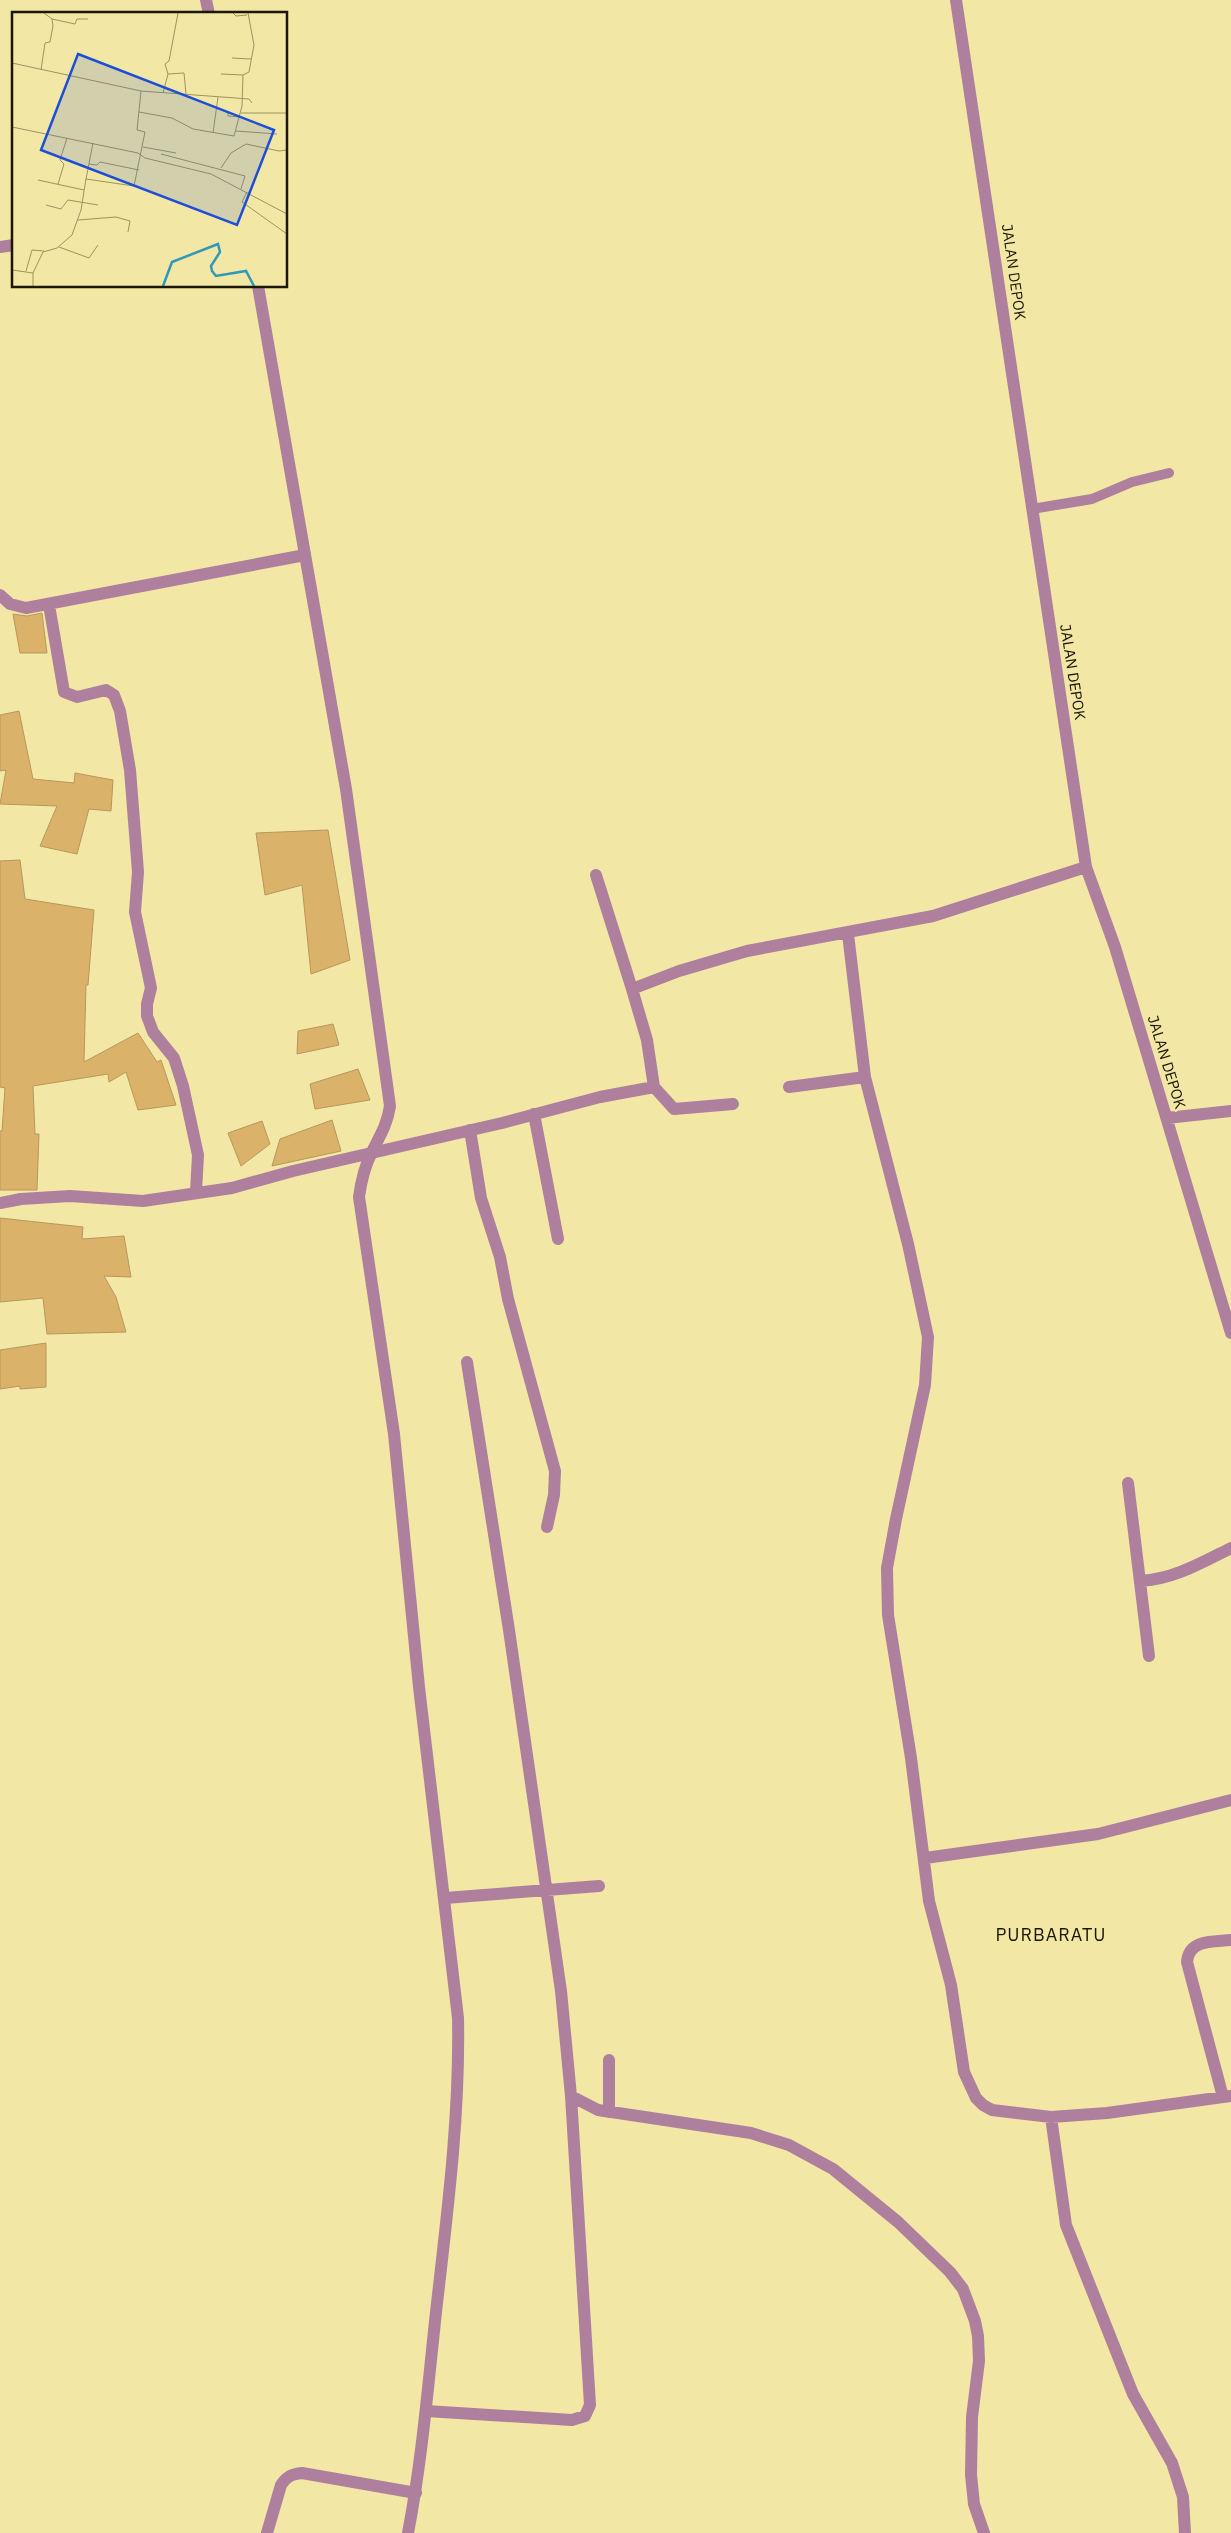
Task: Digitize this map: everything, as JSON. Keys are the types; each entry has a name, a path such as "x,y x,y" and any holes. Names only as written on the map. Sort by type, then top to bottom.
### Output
{"street":[{"name":"JALAN DEPOK","path":"956,0 1086,867 1114,947 1168,1118 1231,1333"},
{"path":"258,288 346,789 390,1106 383,1134 371,1153 363,1174 359,1197 394,1434 419,1687 455,1986 459,2041 448,2216 416,2493 408,2533"},
{"path":"0,595 10,604 18,607 50,605 305,555"},
{"path":"50,605 64,692 77,696 106,690 114,695 120,711 133,792 138,872 136,912 151,988 147,1004 147,1016 153,1032 174,1058 183,1086 198,1156 196,1192"},
{"path":"632,989 679,971 747,951 848,934 933,916 1086,867"},
{"path":"596,876 648,1040 654,1087 674,1108 733,1104"},
{"path":"848,934 865,1077 908,1244 928,1337 925,1385 887,1568 888,1615 925,1858 929,1901 950,1985 964,2072 976,2098 983,2106 992,2110 1051,2117 1108,2113 1227,2097 1187,1962 1188,1953 1195,1946 1231,1940"},
{"path":"789,1087 865,1077"},
{"path":"0,1203 21,1199 70,1196 143,1201 232,1188 293,1170 654,1087"},
{"path":"1168,1118 1231,1111"},
{"path":"534,1114 558,1239"},
{"path":"470,1130 481,1198 500,1257 508,1299 554,1471 554,1495 547,1527"},
{"path":"426,2411 572,2420 585,2416 589,2409 570,2096 553,1889 466,1362"},
{"path":"1128,1484 1149,1656"},
{"path":"1140,1581 1156,1580 1185,1572 1231,1548"},
{"path":"925,1858 1098,1834 1231,1800"},
{"path":"445,1898 599,1886"},
{"path":"609,2060 609,2104"},
{"path":"570,2096 593,2109 609,2104 774,2138 833,2169 898,2222 950,2272 963,2289 978,2336 979,2361 972,2417 971,2475 974,2504 984,2533"},
{"path":"1051,2117 1066,2224 1133,2394 1157,2434 1177,2476 1183,2497 1186,2533"},
{"path":"267,2533 281,2485 292,2474 302,2473 416,2493"}],"lane":[{"path":"1032,509 1092,499 1132,482 1168,473"}],"building":[{"path":"42,613 47,653 20,653 13,614 27,616"},
{"path":"19,711 33,779 74,783 75,773 113,780 111,811 89,809 77,854 40,846 57,806 0,804 6,770 0,771 0,715"},
{"path":"328,830 350,960 311,974 302,885 265,895 256,833"},
{"path":"20,860 25,899 94,910 88,985 86,985 84,1062 138,1033 157,1062 161,1060 176,1105 138,1110 126,1072 109,1082 108,1074 33,1086 35,1134 39,1134 37,1190 0,1190 0,1131 2,1131 5,1088 0,1087 0,861"},
{"path":"333,1024 339,1045 297,1054 298,1031"},
{"path":"358,1069 370,1100 315,1109 310,1084"},
{"path":"332,1120 341,1151 272,1166 280,1139"},
{"path":"262,1121 270,1144 241,1166 228,1133"},
{"path":"0,1218 83,1227 82,1239 124,1236 131,1277 104,1276 116,1297 126,1332 47,1334 43,1298 0,1302"},
{"path":"46,1343 46,1387 20,1389 20,1386 0,1389 0,1350"}],"district":[{"name":"PURBARATU","path":"1051,1934"}]}
